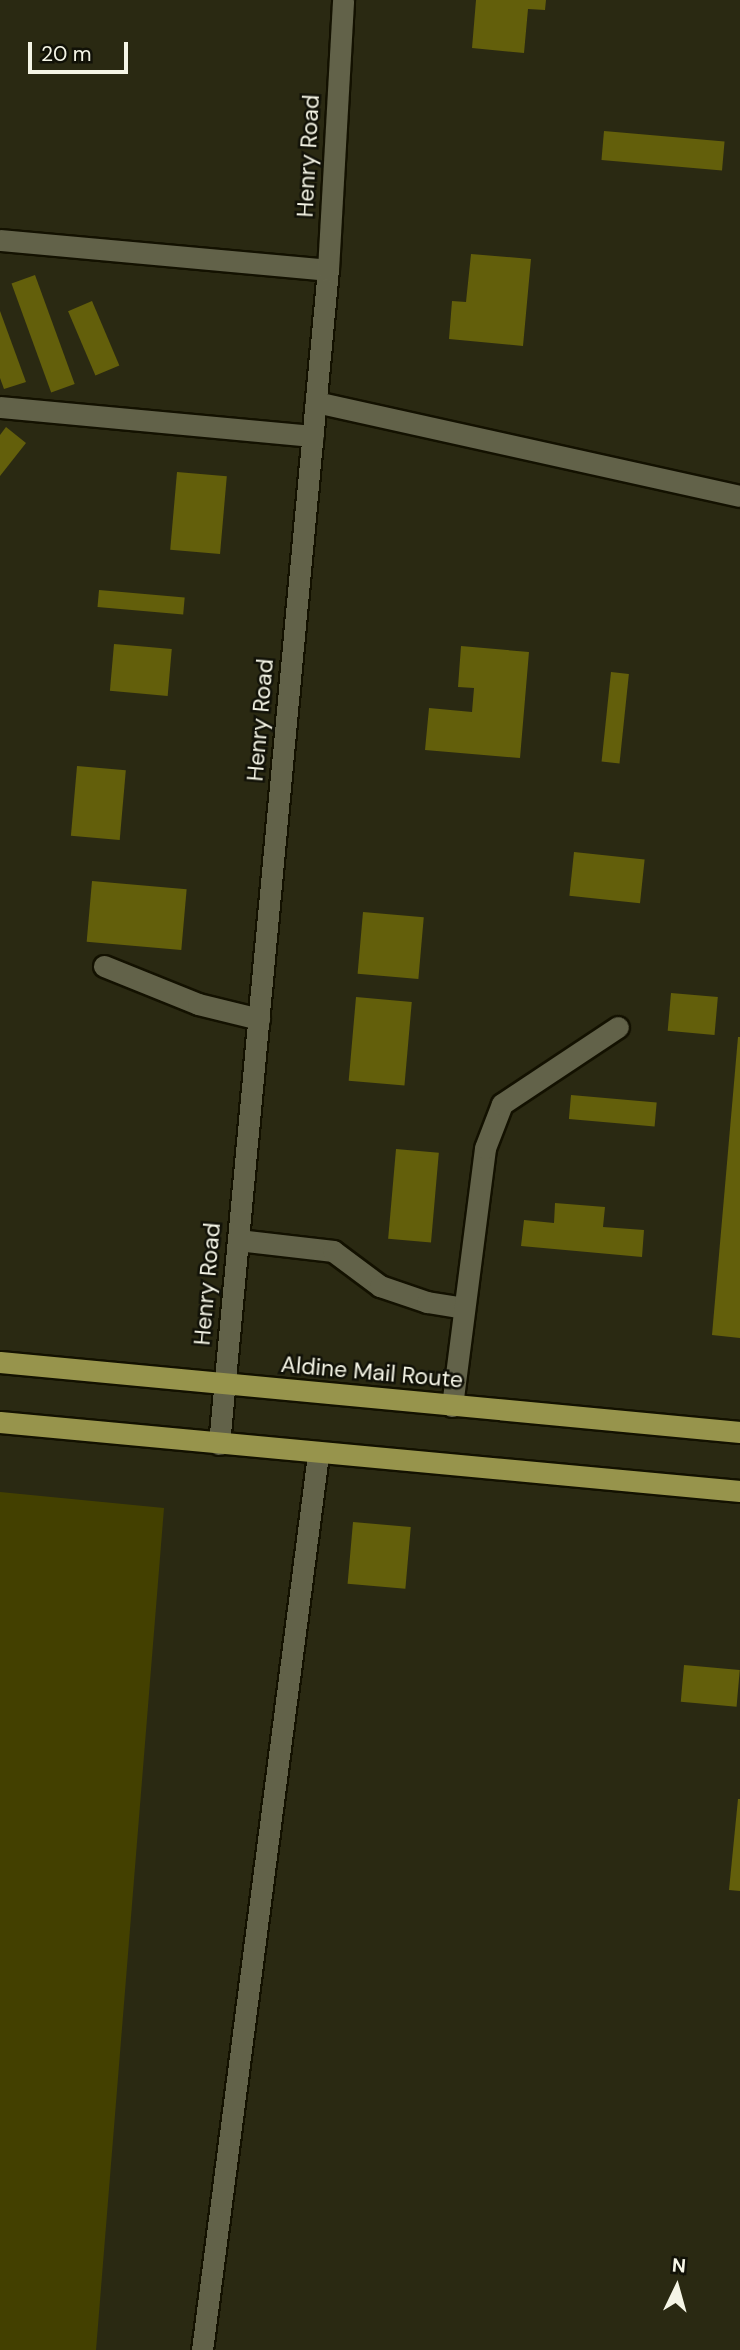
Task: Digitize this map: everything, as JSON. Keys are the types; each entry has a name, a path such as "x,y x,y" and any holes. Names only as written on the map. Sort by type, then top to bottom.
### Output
{"main road":[{"name":"Aldine Mail Route","path":"0,1362 740,1432"},
{"path":"0,1422 318,1454 740,1491"}],"street":[{"name":"Henry Road","path":"219,1444 328,270 343,0"},
{"path":"0,240 328,270"},
{"path":"316,402 740,496"},
{"path":"0,407 313,436"},
{"path":"104,966 198,1004 258,1019"},
{"path":"452,1406 485,1148 502,1104 618,1027"},
{"path":"238,1240 333,1251 380,1286 427,1302 464,1308"},
{"path":"202,2350 318,1454"}],"shaded area":[{"path":"0,1492 164,1508 96,2350 0,2350"}],"building":[{"path":"476,0 546,0 545,10 528,9 524,53 472,48"},
{"path":"604,131 725,142 722,170 601,160"},
{"path":"471,254 531,259 523,346 449,339 452,301 466,302"},
{"path":"35,275 75,384 51,393 12,284"},
{"path":"92,301 119,365 95,376 68,311"},
{"path":"0,311 26,382 4,389 0,378"},
{"path":"6,427 26,443 0,476 0,435"},
{"path":"177,472 227,476 220,554 170,550"},
{"path":"99,590 185,597 183,614 98,607"},
{"path":"114,644 172,649 168,696 110,691"},
{"path":"461,646 529,652 520,758 425,750 429,708 472,712 474,688 458,687"},
{"path":"611,672 629,674 619,763 602,762"},
{"path":"77,766 126,770 120,840 71,836"},
{"path":"574,852 645,859 640,903 569,896"},
{"path":"92,881 187,889 181,950 87,942"},
{"path":"363,912 424,917 418,979 358,974"},
{"path":"671,993 718,997 715,1035 668,1031"},
{"path":"356,997 412,1002 404,1086 349,1081"},
{"path":"740,1037 740,1338 712,1335"},
{"path":"571,1095 657,1102 655,1126 569,1119"},
{"path":"396,1149 439,1153 431,1242 388,1239"},
{"path":"555,1203 605,1207 603,1227 644,1230 642,1257 521,1246 524,1220 554,1223"},
{"path":"353,1522 411,1527 405,1589 348,1584"},
{"path":"684,1665 740,1670 737,1707 681,1702"},
{"path":"740,1799 740,1891 729,1890"}]}
